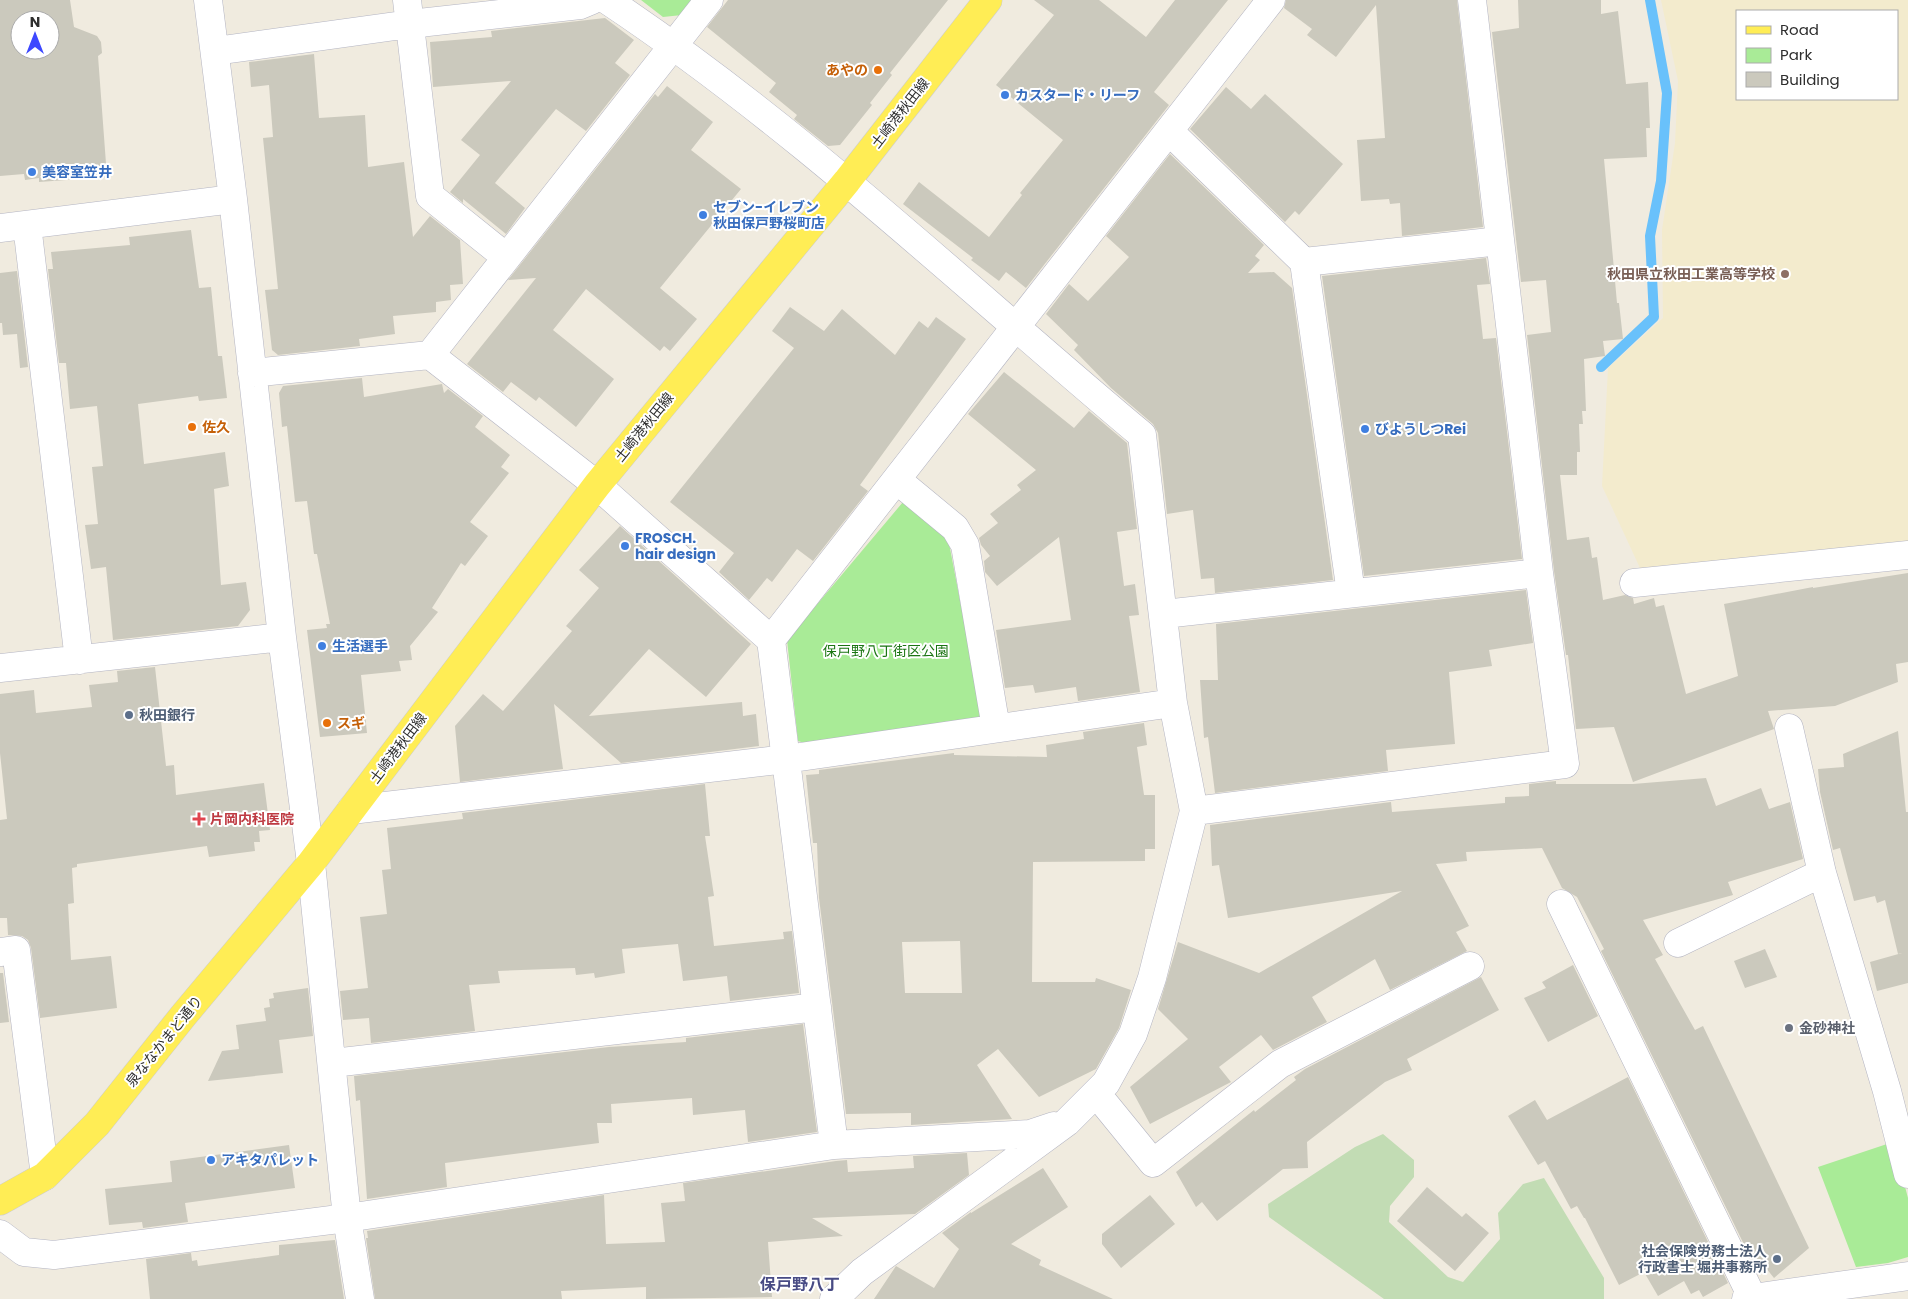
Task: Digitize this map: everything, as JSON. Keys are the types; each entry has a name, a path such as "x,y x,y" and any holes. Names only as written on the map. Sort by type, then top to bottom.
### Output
{"main road":[{"name":"土崎港秋田線","path":"312,863 597,485 847,181 988,0"},
{"name":"泉ななかまど通り","path":"0,1201 45,1176 97,1124 184,1016 312,863"}],"street":[{"path":"208,0 233,198 282,636 312,863 347,1218 360,1299"},
{"path":"215,51 409,12 580,5 592,0"},
{"path":"607,0 673,44 847,181 1016,329 1142,435 1173,703 1194,811 1152,978 1133,1034 1106,1083 1067,1122 862,1272 834,1299"},
{"path":"430,355 709,0"},
{"path":"771,640 1016,329 1271,0"},
{"path":"1194,811 1565,764 1539,573 1472,0"},
{"path":"409,12 430,196 506,257"},
{"path":"1169,131 1304,262 1351,593"},
{"path":"0,228 233,198"},
{"path":"27,225 79,660"},
{"path":"1304,262 1500,240"},
{"path":"252,373 430,355 597,485 771,640 834,1145"},
{"path":"897,480 954,528 965,545 996,728"},
{"path":"1634,583 1908,555"},
{"path":"1164,614 1539,573"},
{"path":"0,668 282,636"},
{"path":"351,810 786,759 1173,703"},
{"path":"1789,728 1822,873 1887,1091 1908,1174"},
{"path":"1678,944 1822,873"},
{"path":"1561,904 1749,1298 1908,1276"},
{"path":"0,952 16,950 45,1176"},
{"path":"1096,1093 1153,1163 1280,1064 1470,966"},
{"path":"333,1063 817,1007"},
{"path":"0,1234 24,1252 54,1256 347,1218 834,1145 1030,1134 1067,1122"}],"shaded area":[{"name":"秋田県立秋田工業高等学校","path":"1661,0 1908,0 1908,542 1640,568 1602,486 1608,368 1663,318 1662,230 1675,143 1678,81"}],"green space":[{"path":"641,0 693,0 682,15 663,17"},
{"name":"保戸野八丁街区公園","path":"903,502 948,538 982,715 976,723 811,745 798,741 787,640"},
{"path":"1383,1134 1414,1160 1414,1177 1390,1206 1389,1222 1448,1277 1463,1282 1500,1239 1498,1213 1523,1184 1544,1178 1604,1278 1604,1299 1384,1299 1269,1217 1268,1204 1355,1147"},
{"path":"1893,1142 1908,1198 1908,1257 1888,1263 1856,1267 1818,1167"}],"building":[{"path":"0,0 70,0 74,27 97,36 101,42 102,53 98,56 107,177 39,182 39,178 25,180 24,174 0,176"},
{"path":"728,0 948,0 890,73 892,75 870,103 872,105 840,145 828,146 794,119 797,115 769,92 776,83 707,27"},
{"path":"1034,0 1099,0 1146,37 1175,0 1228,0 1154,92 1169,105 1026,288 1006,272 999,281 971,260 973,258 903,204 919,182 989,237 1022,195 1020,193 1063,140 996,85 1054,15"},
{"path":"1286,0 1457,0 1483,227 1402,236 1400,203 1390,204 1389,199 1361,201 1357,140 1385,138 1376,5 1336,57 1307,35 1312,29 1284,8"},
{"path":"1518,0 1601,0 1601,14 1618,11 1626,84 1648,82 1650,128 1646,128 1647,157 1604,159 1617,303 1619,303 1623,339 1603,341 1605,356 1584,359 1586,411 1582,411 1583,424 1579,424 1580,452 1577,452 1577,475 1560,475 1567,540 1589,537 1592,558 1597,557 1603,600 1625,595 1633,598 1634,604 1654,598 1656,607 1664,605 1686,694 1738,676 1724,604 1813,587 1908,573 1908,662 1896,664 1898,682 1835,706 1768,711 1774,729 1633,782 1614,727 1576,729 1568,655 1566,655 1554,571 1527,335 1551,332 1546,280 1521,282 1492,32 1519,28"},
{"path":"605,18 634,40 615,63 630,75 586,131 556,109 495,183 525,208 506,234 463,199 463,203 450,192 480,155 461,140 511,81 433,87 430,42 492,37 491,31"},
{"path":"314,54 319,118 365,115 368,167 404,162 413,237 430,216 460,240 463,284 450,285 451,300 436,302 436,312 393,316 395,334 359,339 360,346 278,355 272,350 265,290 278,289 263,138 273,137 269,85 251,87 249,62"},
{"path":"667,86 713,122 691,150 741,189 660,288 697,319 670,351 664,346 660,351 586,289 553,330 614,379 576,427 539,397 536,401 511,382 503,392 467,364 536,278 508,280 655,94 658,97"},
{"path":"1226,87 1251,109 1265,94 1343,164 1299,215 1295,211 1285,222 1190,129"},
{"path":"1170,154 1264,245 1255,256 1260,260 1248,273 1274,272 1292,288 1333,580 1215,593 1214,578 1201,579 1193,510 1167,514 1158,433 1153,424 1111,388 1074,350 1078,345 1046,314 1069,284 1088,301 1129,257 1106,236"},
{"path":"191,230 199,288 211,287 218,356 222,356 227,398 199,401 198,396 138,404 144,464 225,452 229,486 214,489 221,585 246,582 250,610 238,626 113,640 106,567 91,569 85,525 98,524 92,467 103,466 97,406 70,409 66,363 59,363 48,269 53,269 51,252 130,245 129,237"},
{"path":"1486,258 1490,284 1477,285 1483,339 1496,338 1522,559 1364,576 1322,276"},
{"path":"17,271 28,367 20,368 17,334 3,335 2,323 0,323 0,273"},
{"path":"790,307 824,331 842,309 895,355 919,321 928,328 936,317 966,339 860,485 868,491 813,561 797,549 772,582 767,578 749,600 719,572 734,553 670,502 794,348 772,331"},
{"path":"1004,372 1074,428 1089,411 1127,443 1137,529 1117,532 1124,586 1135,584 1139,615 1129,616 1140,692 1078,701 1076,687 1035,693 1033,685 1005,688 996,630 1071,620 1059,537 997,586 985,572 984,561 990,556 981,545 979,538 998,523 990,514 1021,490 1017,485 1036,470 968,414"},
{"path":"362,378 364,397 442,384 444,393 448,389 483,416 475,427 510,455 501,467 509,473 470,522 488,536 465,566 461,563 432,608 438,612 410,646 412,660 399,661 401,671 361,675 367,733 320,737 307,630 327,628 326,624 330,624 317,554 314,554 307,501 295,502 287,426 282,427 279,393 283,386"},
{"path":"620,526 751,644 706,697 649,649 589,716 742,702 743,716 756,714 759,746 621,763 554,704 563,769 460,782 455,726 483,694 503,711 572,631 566,626 599,588 579,570"},
{"path":"1526,590 1533,643 1489,650 1492,666 1449,672 1455,744 1386,750 1388,771 1215,793 1208,737 1204,738 1200,680 1218,680 1216,624"},
{"path":"155,667 166,766 174,765 176,795 264,783 270,830 259,831 260,842 254,842 255,851 209,857 207,846 77,864 77,867 72,868 74,903 68,904 71,960 111,956 117,1008 40,1018 31,948 28,940 22,936 8,935 7,918 0,918 0,820 7,819 0,753 0,694 34,690 36,713 92,707 89,685 118,682 117,671"},
{"path":"1144,723 1147,745 1137,747 1144,795 1155,795 1155,849 1145,849 1145,861 1033,862 1032,982 1095,982 1096,978 1131,990 1119,1028 1096,1069 1039,1097 998,1049 977,1065 1012,1119 911,1125 911,1113 846,1114 819,898 817,843 813,843 806,775 819,774 819,770 954,753 954,755 1047,757 1046,745 1084,739 1083,732","holes":["960,941 962,993 905,993 902,942"]},
{"path":"1898,731 1906,812 1908,812 1908,983 1877,991 1870,962 1902,953 1898,954 1885,900 1877,903 1875,896 1854,901 1840,848 1833,850 1820,792 1818,769 1844,767 1843,754"},
{"path":"1706,778 1716,806 1761,788 1769,809 1790,802 1803,859 1728,882 1733,895 1643,920 1663,955 1655,959 1695,1030 1703,1026 1809,1248 1774,1278 1762,1263 1755,1267 1601,951 1604,949 1577,897 1562,888 1542,848 1466,852 1467,861 1436,864 1469,926 1456,932 1467,951 1390,990 1375,959 1312,997 1327,1022 1273,1050 1261,1035 1219,1067 1231,1082 1150,1124 1130,1087 1188,1039 1158,1009 1178,942 1259,973 1402,891 1228,918 1219,865 1212,866 1210,825 1391,802 1392,812 1505,803 1505,797 1529,796 1529,784 1556,781 1556,784 1633,784"},
{"path":"705,784 710,836 705,836 714,896 708,897 714,946 784,939 783,932 792,931 799,993 730,1001 727,976 683,981 678,944 622,949 625,973 595,978 594,973 576,975 575,968 498,971 500,983 469,985 475,1031 371,1043 369,1018 343,1020 340,991 368,988 360,917 387,914 382,870 391,869 387,828 463,819 462,813"},
{"path":"1765,949 1777,977 1745,988 1734,961"},
{"path":"1573,965 1598,1016 1548,1042 1524,998 1546,988 1542,982"},
{"path":"0,973 3,973 9,1022 0,1023"},
{"path":"1481,977 1499,1010 1407,1059 1412,1070 1385,1082 1307,1142 1308,1168 1283,1169 1217,1221 1202,1202 1196,1207 1176,1172 1254,1110 1255,1112 1296,1080 1294,1077 1305,1069"},
{"path":"308,988 313,1036 279,1040 283,1073 208,1081 222,1051 239,1049 236,1025 266,1021 264,1008 270,1007 269,999 274,998 273,993"},
{"path":"803,1024 817,1132 748,1142 745,1110 693,1115 692,1098 611,1104 612,1123 597,1123 599,1143 445,1163 447,1187 367,1199 360,1100 356,1101 354,1076 609,1047 686,1042 686,1038"},
{"path":"1628,1077 1728,1283 1703,1297 1699,1290 1691,1294 1684,1281 1658,1296 1644,1272 1619,1285 1585,1218 1577,1206 1571,1209 1545,1161 1538,1165 1508,1116 1535,1100 1547,1120"},
{"path":"289,1145 295,1188 185,1203 188,1222 143,1228 142,1222 109,1225 105,1189 172,1182 170,1161"},
{"path":"967,1153 969,1175 915,1214 812,1218 843,1236 768,1242 772,1297 646,1299 646,1287 561,1291 562,1299 375,1299 366,1238 368,1238 367,1231 604,1195 606,1244 665,1242 661,1203 685,1201 683,1183 847,1160 848,1172 914,1168 913,1156"},
{"path":"1043,1168 1068,1207 1011,1244 1041,1260 1039,1265 1113,1299 874,1299 896,1266 934,1288 959,1249 942,1233 971,1212"},
{"path":"1427,1187 1462,1217 1466,1213 1489,1233 1455,1271 1397,1221"},
{"path":"1150,1195 1175,1224 1121,1268 1102,1244 1102,1234"},
{"path":"335,1240 344,1299 150,1299 146,1259 191,1253 192,1261 197,1260 198,1266 279,1255 279,1245"}],"waterway":[{"path":"1601,367 1654,317 1650,236 1661,181 1667,93 1650,0"}],"place":[{"name":"あやの","path":"878,70"},
{"name":"カスタード・リーフ","path":"1005,95"},
{"name":"美容室笠井","path":"32,172"},
{"name":"セブン-イレブン 秋田保戸野桜町店","path":"703,215"},
{"name":"秋田県立秋田工業高等学校","path":"1785,274"},
{"name":"佐久","path":"192,427"},
{"name":"びようしつRei","path":"1365,429"},
{"name":"FROSCH. hair design","path":"625,546"},
{"name":"生活選手","path":"322,646"},
{"name":"秋田銀行","path":"129,715"},
{"name":"スギ","path":"327,723"},
{"name":"片岡内科医院","path":"199,819"},
{"name":"金砂神社","path":"1789,1028"},
{"name":"アキタパレット","path":"211,1160"},
{"name":"社会保険労務士法人 行政書士 堀井事務所","path":"1777,1259"}],"district":[{"name":"保戸野八丁","path":"800,1284"}]}
